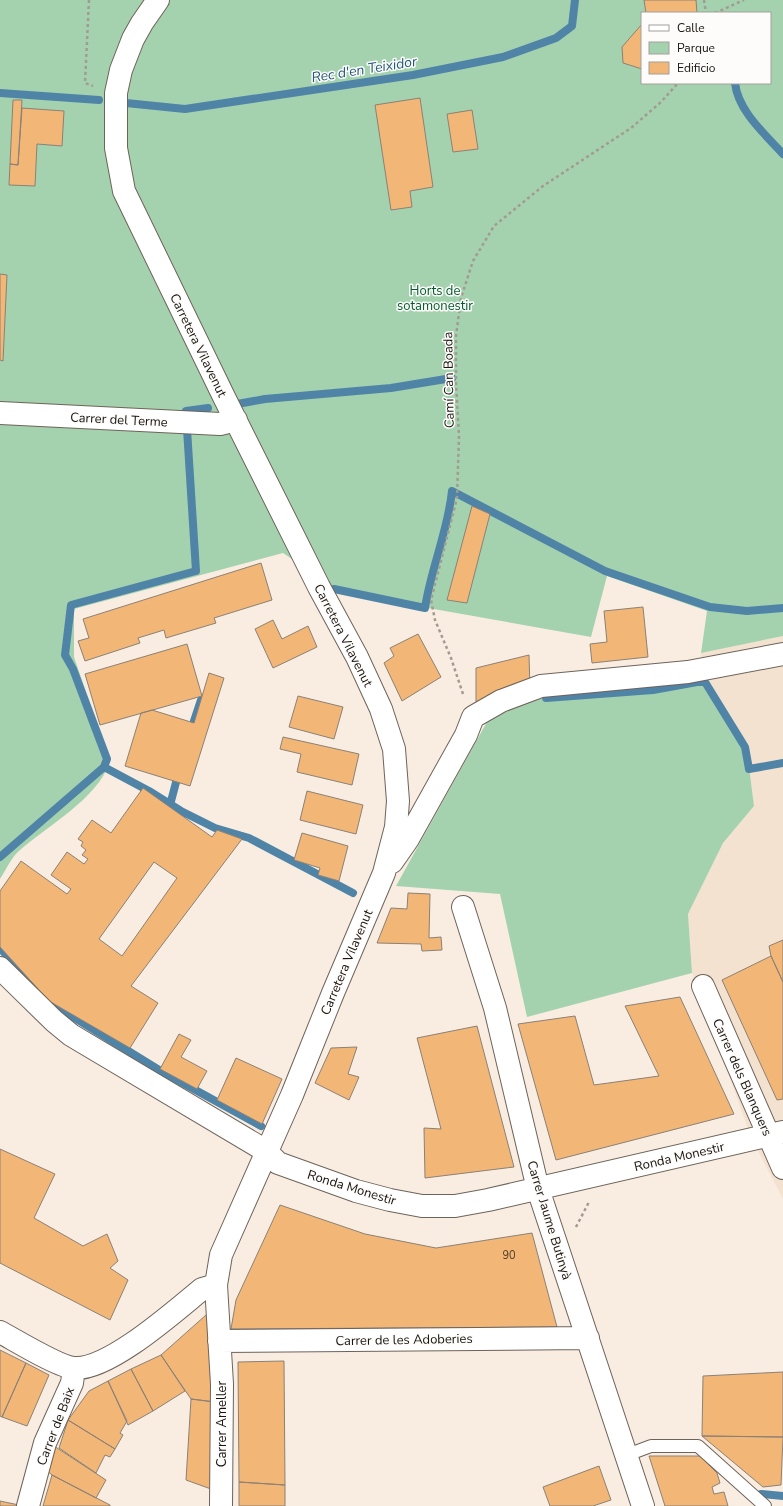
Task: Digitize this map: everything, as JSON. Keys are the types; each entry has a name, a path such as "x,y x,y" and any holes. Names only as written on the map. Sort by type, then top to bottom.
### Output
{"street":[{"name":"Carretera Vilavenut","path":"158,0 142,23 130,46 121,70 116,93 116,148 124,191 319,587 357,657 389,729 394,749 398,801 396,827 384,873 292,1095 221,1255 216,1285"},
{"name":"Carrer del Terme","path":"0,413 220,424 236,420"},
{"path":"384,873 408,839 466,735 473,717 501,701 541,686 688,672 783,654"},
{"name":"Carrer Jaume Butinyà","path":"462,907 494,1008 538,1189 643,1506"},
{"name":"Ronda Monestir","path":"0,968 54,1021 71,1035 266,1151 278,1163 356,1192 422,1206 455,1206 538,1189 776,1134"},
{"name":"Carrer dels Blanquers","path":"703,986 776,1134 783,1168"},
{"name":"Carrer Ameller","path":"216,1285 222,1384 221,1506"},
{"name":"Carrer de Baix","path":"28,1506 45,1443 72,1383 74,1368 96,1364 132,1345 202,1290 216,1285"},
{"path":"0,1332 59,1363 74,1368"},
{"name":"Carrer de les Adoberies","path":"219,1341 588,1338"}],"lane":[{"path":"627,1455 651,1446 698,1446 765,1506"}],"path":[{"path":"88,0 85,83 116,93"},
{"path":"704,0 706,12"},
{"path":"717,12 744,0"},
{"name":"Camí Can Boada","path":"473,717 435,620 431,600 457,498 459,436 456,384 456,336 461,298 473,261 494,226 543,186 631,128 661,102 677,84"}],"shaded area":[{"path":"783,636 783,1199 752,1140 692,973 688,914 723,843 754,806 747,751 700,679 701,653"}],"green space":[{"name":"Horts de sotamonestir","path":"0,0 783,0 783,636 701,653 707,611 607,576 591,637 428,608 332,586 283,553 74,609 74,657 110,761 104,774 84,799 30,841 11,861 0,879"},
{"path":"700,679 747,751 754,806 723,843 688,914 692,973 527,1017 500,894 396,886 488,720 533,700"}],"building":[{"path":"644,0 696,0 697,12 646,12"},
{"path":"641,25 641,69 623,63 622,47"},
{"path":"420,98 433,187 410,191 412,207 391,210 375,105"},
{"path":"13,100 22,100 18,165 10,164"},
{"path":"22,108 64,111 62,146 37,144 35,186 9,185 10,164 18,165"},
{"path":"472,110 478,149 453,152 447,114"},
{"path":"0,274 7,275 3,361 0,360"},
{"path":"472,506 490,514 467,603 447,600"},
{"path":"261,563 272,600 214,618 216,623 166,638 164,630 138,638 140,643 85,661 78,641 89,638 83,619"},
{"path":"643,607 648,657 592,663 590,644 607,642 604,611"},
{"path":"273,620 282,639 308,626 317,647 273,668 255,629"},
{"path":"418,634 441,677 402,701 384,663 394,656 390,648"},
{"path":"187,644 202,696 100,725 85,674"},
{"path":"529,655 530,689 476,705 476,668"},
{"path":"209,673 224,678 190,786 125,766 141,713 152,710 194,723"},
{"path":"298,696 343,707 334,739 289,727"},
{"path":"283,737 359,754 352,785 297,772 301,754 280,749"},
{"path":"143,788 212,837 217,830 242,839 131,986 158,1003 130,1048 49,1001 0,947 0,891 21,861 67,894 71,889 51,875 67,852 84,864 88,859 82,855 86,850 81,846 83,842 78,839 92,820 111,833","holes":["154,862 177,878 122,956 99,939"]},
{"path":"307,791 363,805 356,834 300,820"},
{"path":"302,833 348,846 339,881 318,875 320,868 294,860"},
{"path":"408,893 430,894 429,938 441,937 442,950 422,951 421,944 377,943 391,908 407,909"},
{"path":"783,940 783,982 771,956 769,946"},
{"path":"771,956 783,982 783,1099 777,1100 722,980"},
{"path":"680,997 734,1114 556,1160 518,1024 575,1016 594,1085 659,1076 625,1006"},
{"path":"477,1026 514,1167 425,1178 424,1128 441,1129 417,1038"},
{"path":"179,1034 191,1040 181,1057 207,1071 197,1089 160,1069"},
{"path":"357,1047 348,1074 359,1077 349,1100 315,1083 331,1048"},
{"path":"236,1058 282,1079 262,1124 217,1100"},
{"path":"0,1149 55,1174 34,1218 83,1246 107,1234 118,1261 110,1268 128,1280 110,1320 0,1263"},
{"path":"280,1205 365,1234 436,1248 532,1233 557,1327 231,1329 236,1300"},
{"path":"206,1315 213,1328 215,1402 191,1399 161,1355"},
{"path":"0,1350 26,1363 2,1417 0,1416"},
{"path":"161,1355 185,1391 153,1411 131,1369"},
{"path":"284,1361 285,1485 239,1482 238,1362"},
{"path":"26,1363 49,1375 27,1426 2,1417"},
{"path":"131,1369 153,1411 128,1425 108,1381"},
{"path":"783,1372 783,1437 702,1436 703,1376"},
{"path":"108,1381 127,1421 120,1433 123,1435 115,1449 68,1420 89,1391"},
{"path":"191,1399 215,1402 211,1489 186,1480"},
{"path":"68,1420 115,1449 110,1457 105,1455 96,1473 59,1448"},
{"path":"702,1436 783,1437 781,1485 763,1487"},
{"path":"54,1446 106,1480 96,1498 52,1475 45,1469"},
{"path":"649,1456 700,1456 717,1473 720,1483 712,1487 714,1494 724,1492 728,1506 665,1506"},
{"path":"599,1466 611,1500 593,1506 550,1506 543,1487"},
{"path":"52,1475 110,1505 110,1506 43,1506"},
{"path":"239,1482 285,1485 285,1506 239,1506"},
{"path":"0,1501 19,1505 19,1506 0,1506"}],"waterway":[{"name":"Rec d'en Teixidor","path":"126,103 185,109 413,75 503,57 556,38 572,26 575,0"},
{"name":"Rec d'en Teixidor","path":"735,84 741,103 753,122 783,154"},
{"name":"Rec d'en Teixidor","path":"0,93 99,100"},
{"path":"237,404 265,399 391,388 452,378"},
{"path":"186,411 208,408"},
{"path":"0,857 104,767 107,759 73,669 65,655 71,605 196,571 187,429"},
{"path":"334,589 425,608 431,578 447,521 452,491 605,571 710,607 747,611 783,608"},
{"path":"546,698 653,690 697,682 705,682 745,747 749,769 783,763"},
{"path":"190,733 201,700"},
{"path":"104,767 149,791 181,811 215,828 249,838 353,893"},
{"path":"170,805 179,771"},
{"path":"0,948 49,1002 159,1070 261,1126"},
{"path":"761,1494 783,1496"}]}
